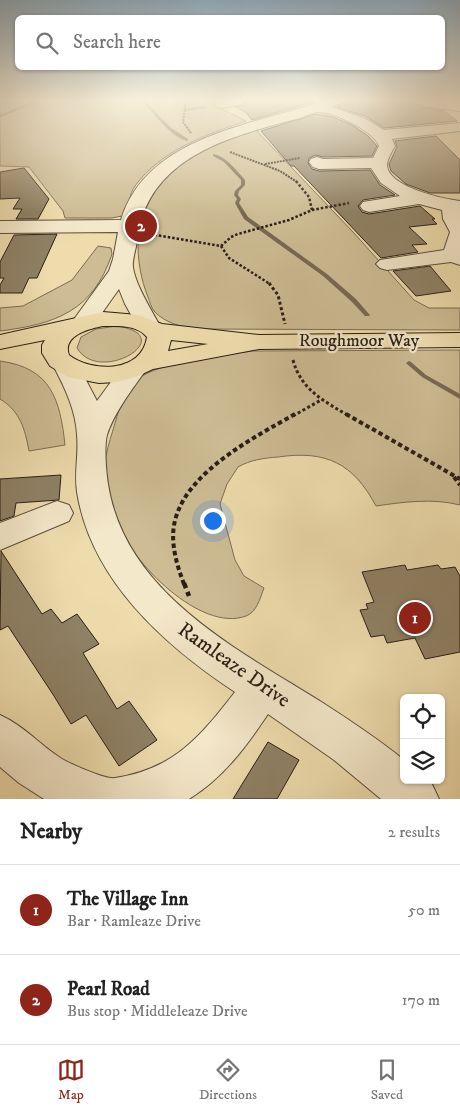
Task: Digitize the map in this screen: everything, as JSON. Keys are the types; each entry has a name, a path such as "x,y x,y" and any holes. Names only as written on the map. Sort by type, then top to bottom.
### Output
{"main road":[{"name":"Roughmoor Way","path":"0,342 113,318 128,319 151,329 259,342 460,340"},
{"path":"62,363 54,349 56,341 63,334 78,325"},
{"path":"140,367 156,354 160,345 159,336 151,329"},
{"name":"Roughmoor Way","path":"0,350 62,363 84,374 98,376 116,374 140,367 259,342"}],"street":[{"path":"151,329 133,296 122,267 127,230 138,202 153,181 174,162 206,142 216,138"},
{"path":"383,138 387,146 379,163 380,170 394,185 406,194 456,207 452,219 460,232 454,245 458,257 387,264"},
{"path":"317,162 319,164 379,163"},
{"path":"369,206 420,199"},
{"path":"0,246 5,227 127,230"},
{"path":"78,325 122,267"},
{"name":"Ramleaze Drive","path":"62,363 85,404 92,436 91,474 94,495 100,518 111,544 125,569 148,596 196,642 340,738 416,799"},
{"name":"Ramleaze Drive","path":"92,436 114,395 140,367"},
{"path":"0,537 57,513"},
{"path":"0,736 52,778 86,794 129,798 176,782 205,761 226,739 263,687"}],"path":[{"path":"200,138 296,179 311,203 312,210 310,212 231,237 221,246"},
{"path":"263,165 301,158 305,162 317,162"},
{"path":"127,230 221,246"},
{"path":"221,246 222,251 227,256 262,278 274,288 281,303 286,328"},
{"path":"291,352 300,380 307,390 321,400 460,479"},
{"path":"196,642 195,611 176,562 173,540 174,524 184,498 209,470 228,456 321,400"},
{"path":"454,476 460,485"}],"shaded area":[{"path":"0,138 199,138 171,153 157,163 133,189 127,215 112,218 65,218 63,211 29,167 0,166"},
{"path":"227,138 264,138 353,232 414,300 429,308 460,308 460,330 199,329 175,324 164,319 154,311 143,283 140,269 138,238 144,207 151,194 170,172 192,156"},
{"path":"98,246 111,248 112,254 104,273 83,302 55,319 0,331 0,308 23,306 72,280"},
{"path":"117,326 135,331 141,339 139,347 130,355 102,362 88,358 77,348 81,337 96,329"},
{"path":"460,350 460,505 429,501 376,506 358,479 348,470 324,458 295,455 252,461 238,467 227,484 220,504 235,560 244,576 264,588 258,604 250,614 228,618 209,614 189,604 170,590 152,574 125,539 108,490 105,464 109,444 124,397 136,380 142,376 166,366 253,351"},
{"path":"0,361 31,371 50,388 60,413 65,445 29,451 26,435 17,415 0,399"}],"building":[{"path":"267,138 370,138 377,146 372,156 323,157 316,155 309,158 308,163 312,169 319,171 370,170 380,185 395,195 363,200 358,206 362,212 369,214 420,206 435,219 432,219 437,224 409,227 427,244 412,245 418,252 381,258 294,166 291,166"},
{"path":"438,138 460,160 460,193 430,193 406,184 391,171 389,164 397,147 395,141"},
{"path":"24,168 49,199 38,219 16,219 22,209 13,209 20,198 0,199 0,172"},
{"path":"57,234 37,278 29,278 22,293 0,293 0,285 4,278 0,278 0,262 14,235"},
{"path":"430,266 451,291 416,296 393,271"},
{"path":"61,475 59,500 16,503 14,516 0,521 0,479"},
{"path":"1,551 42,614 51,609 62,623 77,614 99,644 83,653 117,709 129,701 157,740 119,766 86,715 71,724 8,626 0,630"},
{"path":"405,565 407,570 438,565 441,569 455,567 460,576 460,652 425,659 415,638 387,643 384,635 371,637 360,610 368,609 366,604 374,602 362,572"},
{"path":"268,742 299,760 277,799 233,799"}],"waterway":[{"path":"214,155 225,161 243,180 243,185 236,195 239,199 237,203 246,218 310,263 340,287 367,315"},
{"path":"409,363 424,376 460,397"}],"place":[{"name":"Pearl Road","path":"141,226"},
{"name":"The Village Inn","path":"415,618"}]}
